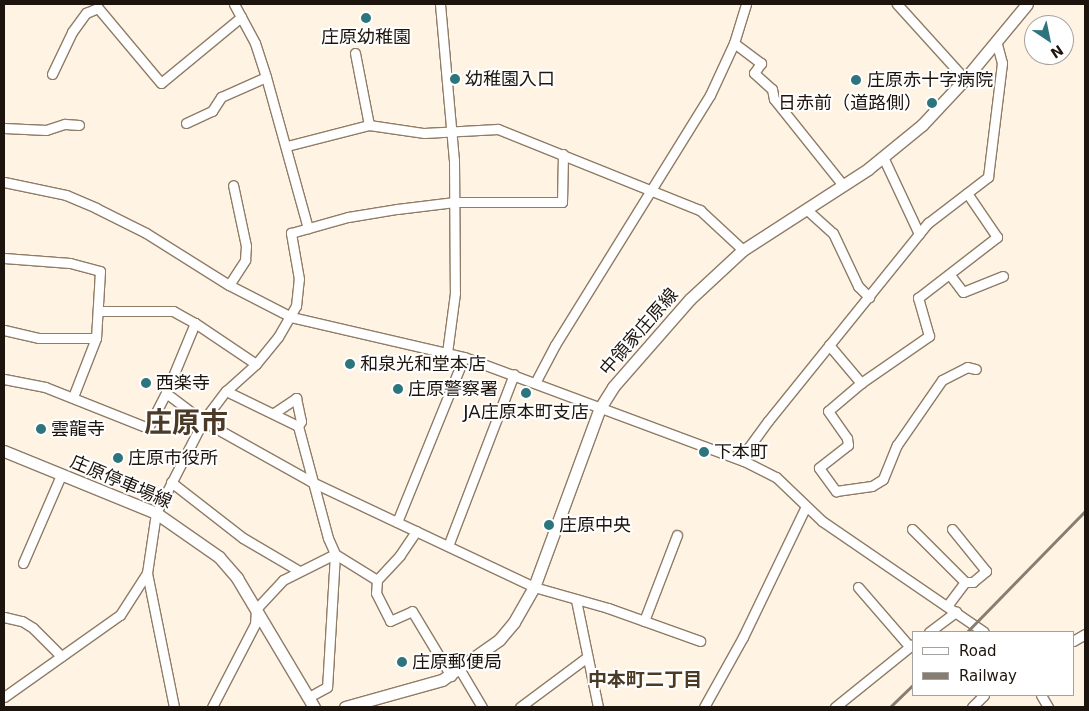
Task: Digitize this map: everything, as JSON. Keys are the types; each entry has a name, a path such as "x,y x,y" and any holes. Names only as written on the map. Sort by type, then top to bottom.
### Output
{"main road":[{"name":"中領家庄原線","path":"345,707 456,673 498,640 514,622 534,588 600,408 659,333 743,250 843,185 883,157 922,125 965,79 1027,4"},
{"name":"庄原停車場線","path":"4,451 61,476 156,513 219,557 256,608 312,702"}],"street":[{"path":"234,4 242,17 266,78 287,146 308,228"},
{"path":"440,4 447,52 455,202 455,293 447,353"},
{"path":"535,383 555,345 710,95 734,43 746,4"},
{"path":"897,4 965,79"},
{"path":"52,74 72,32 86,13 98,8 160,83 242,17"},
{"path":"744,461 749,447 918,234 988,177 1002,63 996,41"},
{"path":"734,43 761,63 754,73 772,89 774,99 843,185"},
{"path":"355,53 369,126"},
{"path":"186,123 212,111 221,97 266,78"},
{"path":"4,128 46,130 64,124 79,125"},
{"path":"287,146 369,126 424,133 451,130 498,129 652,189 700,210 743,250"},
{"path":"174,707 147,573 156,513 203,421 226,390 256,364 291,317 296,306 299,279 291,233 348,217 455,202 562,202 564,154"},
{"path":"883,157 918,234"},
{"path":"4,182 66,195 96,208 146,232 229,285 291,317 464,357 744,461 776,477 805,508 983,631"},
{"path":"229,285 245,260 246,246 232,185"},
{"path":"967,193 997,237 918,298 929,336 861,383 828,411 847,438 848,445 819,468 836,491 872,486 882,479 896,445 942,380 967,367 976,369"},
{"path":"806,209 833,233 858,286 869,297"},
{"path":"4,258 70,263 100,271 100,311 96,338 73,397"},
{"path":"950,275 963,292 1003,276"},
{"path":"100,311 172,311 196,322 256,364"},
{"path":"4,379 45,387 148,428 166,394 196,322"},
{"path":"4,330 39,338 96,338"},
{"path":"829,345 861,383"},
{"path":"397,522 464,357"},
{"path":"448,546 514,374"},
{"path":"226,390 298,426"},
{"path":"166,394 203,421 312,482 534,588 700,641"},
{"path":"274,413 296,398 301,421 298,426 312,482 336,554 327,687 312,702"},
{"path":"23,562 61,476"},
{"path":"171,482 243,538 299,572"},
{"path":"704,707 744,637 805,508"},
{"path":"912,529 964,582 973,582 986,571 952,529"},
{"path":"416,531 377,580 376,593 390,620 412,611 482,707"},
{"path":"644,622 677,535"},
{"path":"212,707 252,632 256,608 283,580 336,554"},
{"path":"336,554 377,580"},
{"path":"4,697 120,615 147,573"},
{"path":"947,606 964,582"},
{"path":"835,707 911,646 858,588"},
{"path":"576,600 598,707"},
{"path":"930,631 956,612"},
{"path":"4,617 22,621 33,628 61,656"},
{"path":"1074,640 1085,634"},
{"path":"520,707 587,657"},
{"path":"972,707 983,696"},
{"path":"1042,696 1048,707"}],"railway":[{"path":"968,631 1085,511"},
{"path":"890,707 912,686"}],"place":[{"name":"庄原幼稚園","path":"366,18"},
{"name":"幼稚園入口","path":"455,79"},
{"name":"庄原赤十字病院","path":"856,80"},
{"name":"日赤前（道路側）","path":"932,103"},
{"name":"和泉光和堂本店","path":"350,364"},
{"name":"西楽寺","path":"146,383"},
{"name":"庄原警察署","path":"398,389"},
{"name":"JA庄原本町支店","path":"526,393"},
{"name":"雲龍寺","path":"41,429"},
{"name":"下本町","path":"704,452"},
{"name":"庄原市役所","path":"118,458"},
{"name":"庄原中央","path":"549,525"},
{"name":"庄原郵便局","path":"402,662"}],"district":[{"name":"庄原市","path":"186,423"},
{"name":"中本町二丁目","path":"645,680"}]}
